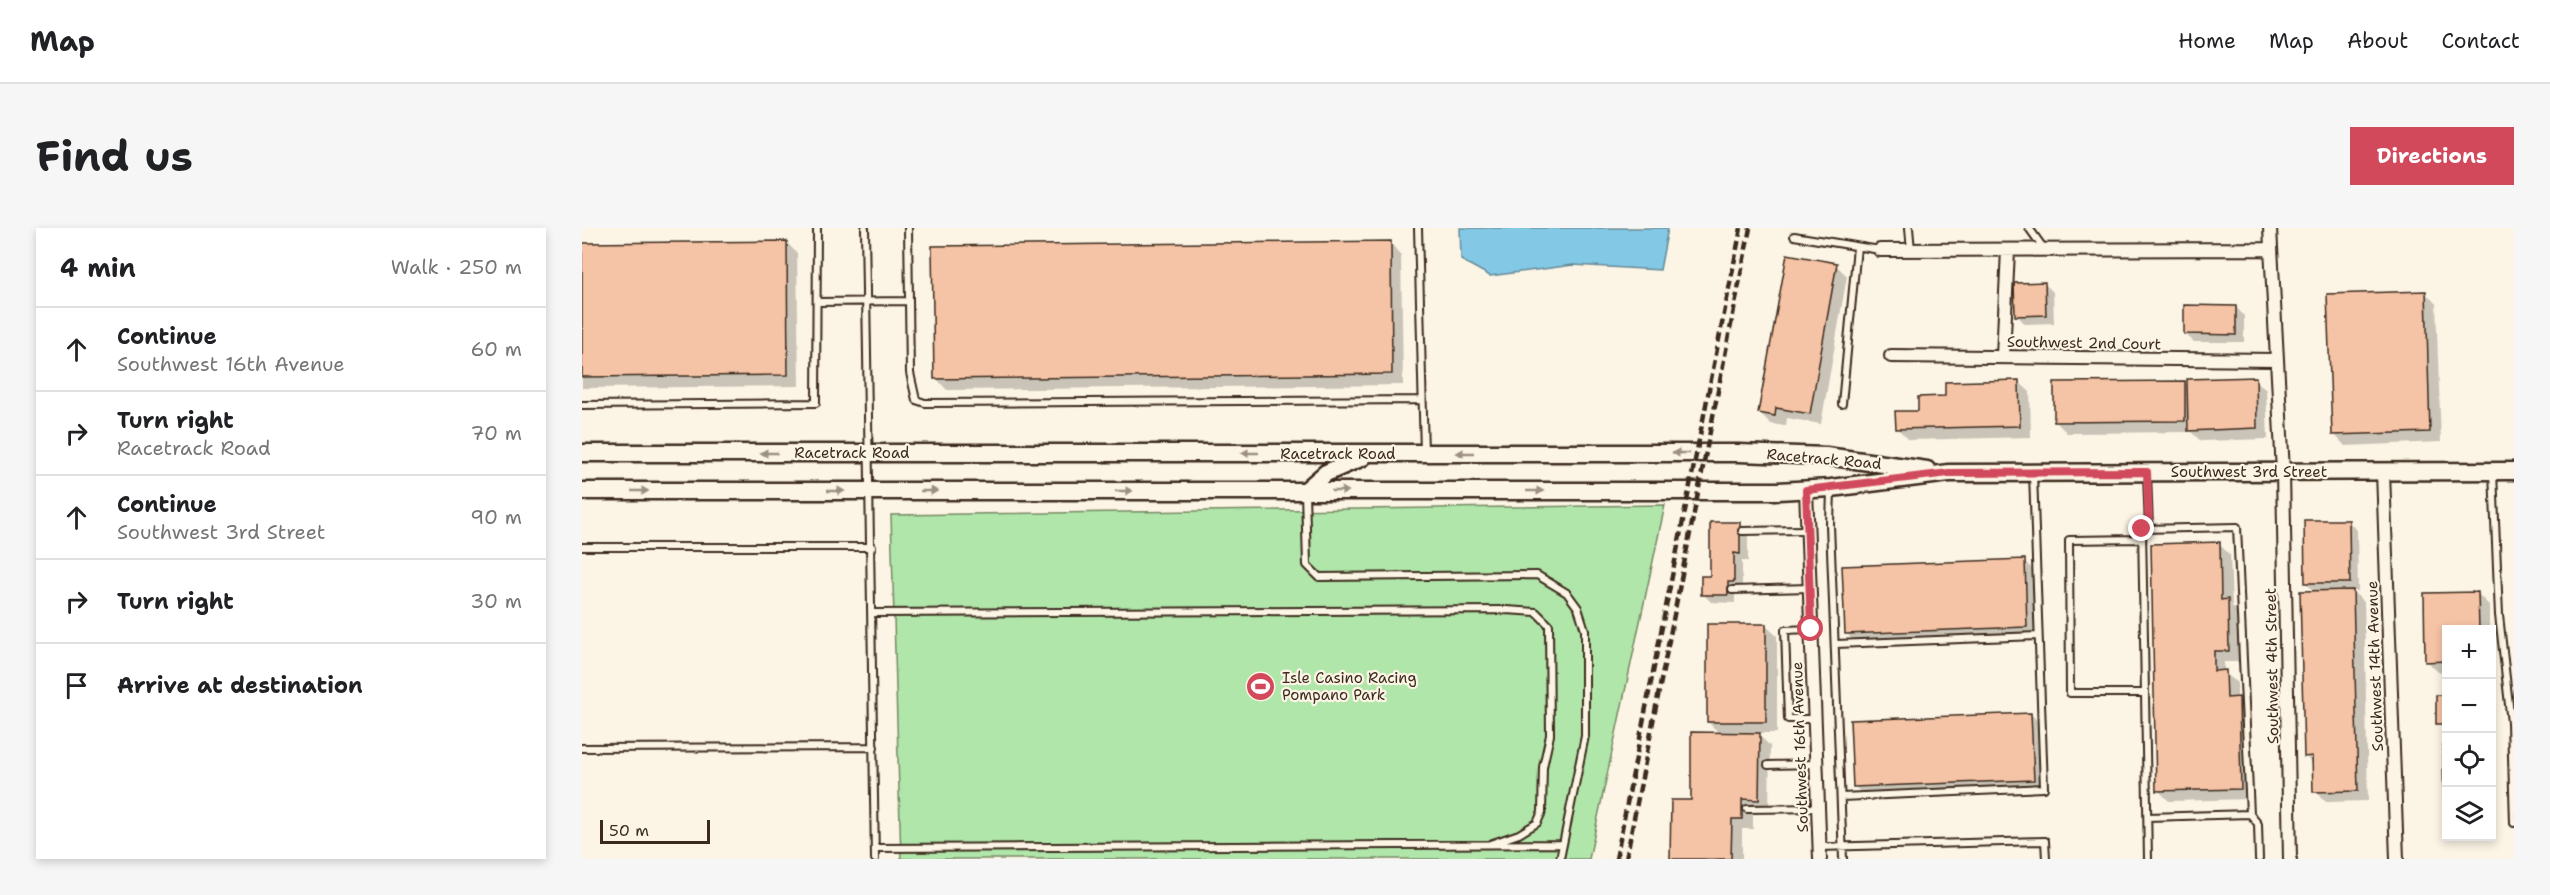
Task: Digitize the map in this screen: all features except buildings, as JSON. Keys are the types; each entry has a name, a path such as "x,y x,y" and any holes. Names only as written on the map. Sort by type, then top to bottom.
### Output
{"street":[{"path":"2270,228 2283,472"},
{"path":"1880,250 2271,249"},
{"path":"2004,357 2008,250"},
{"name":"Southwest 2nd Court","path":"1891,357 2277,360"},
{"name":"Racetrack Road","path":"582,453 1798,454 1949,473"},
{"path":"1305,491 1326,473 1372,454"},
{"name":"Southwest 3rd Street","path":"1949,473 2514,471"},
{"name":"Southwest 4th Street","path":"2283,472 2290,859"},
{"name":"Southwest 14th Avenue","path":"2384,472 2397,859"},
{"name":"Racetrack Road","path":"582,491 1806,490 1949,473"},
{"name":"Southwest 16th Avenue","path":"1806,490 1819,853"}],"lane":[{"path":"582,405 816,403 817,228"},
{"path":"865,228 872,548 875,859"},
{"path":"908,228 910,373 916,400 925,403 1422,400"},
{"path":"1418,228 1424,454"},
{"path":"1909,228 1911,250"},
{"path":"2029,228 2045,250"},
{"path":"1794,236 1880,250"},
{"path":"1842,404 1857,247"},
{"path":"817,302 909,301"},
{"path":"2493,471 2499,615 2511,723 2514,823"},
{"path":"2147,472 2149,529"},
{"path":"1841,797 2044,788 2033,473"},
{"path":"1832,488 1830,525 1843,859"},
{"path":"1305,491 1307,565 1319,577 1537,575 1567,593 1578,608 1585,630 1585,736 1560,859"},
{"path":"2148,859 2142,529 2237,527 2250,814 2258,824 2259,859"},
{"path":"1742,531 1806,530"},
{"path":"2142,539 2068,540 2070,693 2145,693"},
{"path":"582,547 872,548"},
{"path":"1732,590 1810,588"},
{"path":"872,613 1494,610 1536,612 1549,625 1550,735 1543,767 1542,812 1537,823 1519,834 1490,844"},
{"path":"1811,629 1785,630 1786,675 1788,719 1814,718"},
{"path":"1836,644 2037,636"},
{"path":"582,748 874,747"},
{"path":"1768,765 1815,764"},
{"path":"1747,809 1817,808"},
{"path":"2148,817 2250,814"},
{"path":"1819,853 1843,847 2045,840 2046,859"},
{"path":"876,848 1563,844"}],"green space":[{"name":"Isle Casino Racing Pompano Park","path":"1665,505 1589,859 901,859 891,515"}],"water":[{"path":"1460,228 1668,228 1660,270 1573,265 1490,276 1461,260"}],"railway":[{"path":"1616,859 1741,228"},
{"path":"1626,859 1750,228"}],"place":[{"name":"Isle Casino Racing Pompano Park","path":"1261,687"}],"route":[{"path":"1811,629 1806,490 1949,473 2147,472 2149,529 2142,529"}]}
